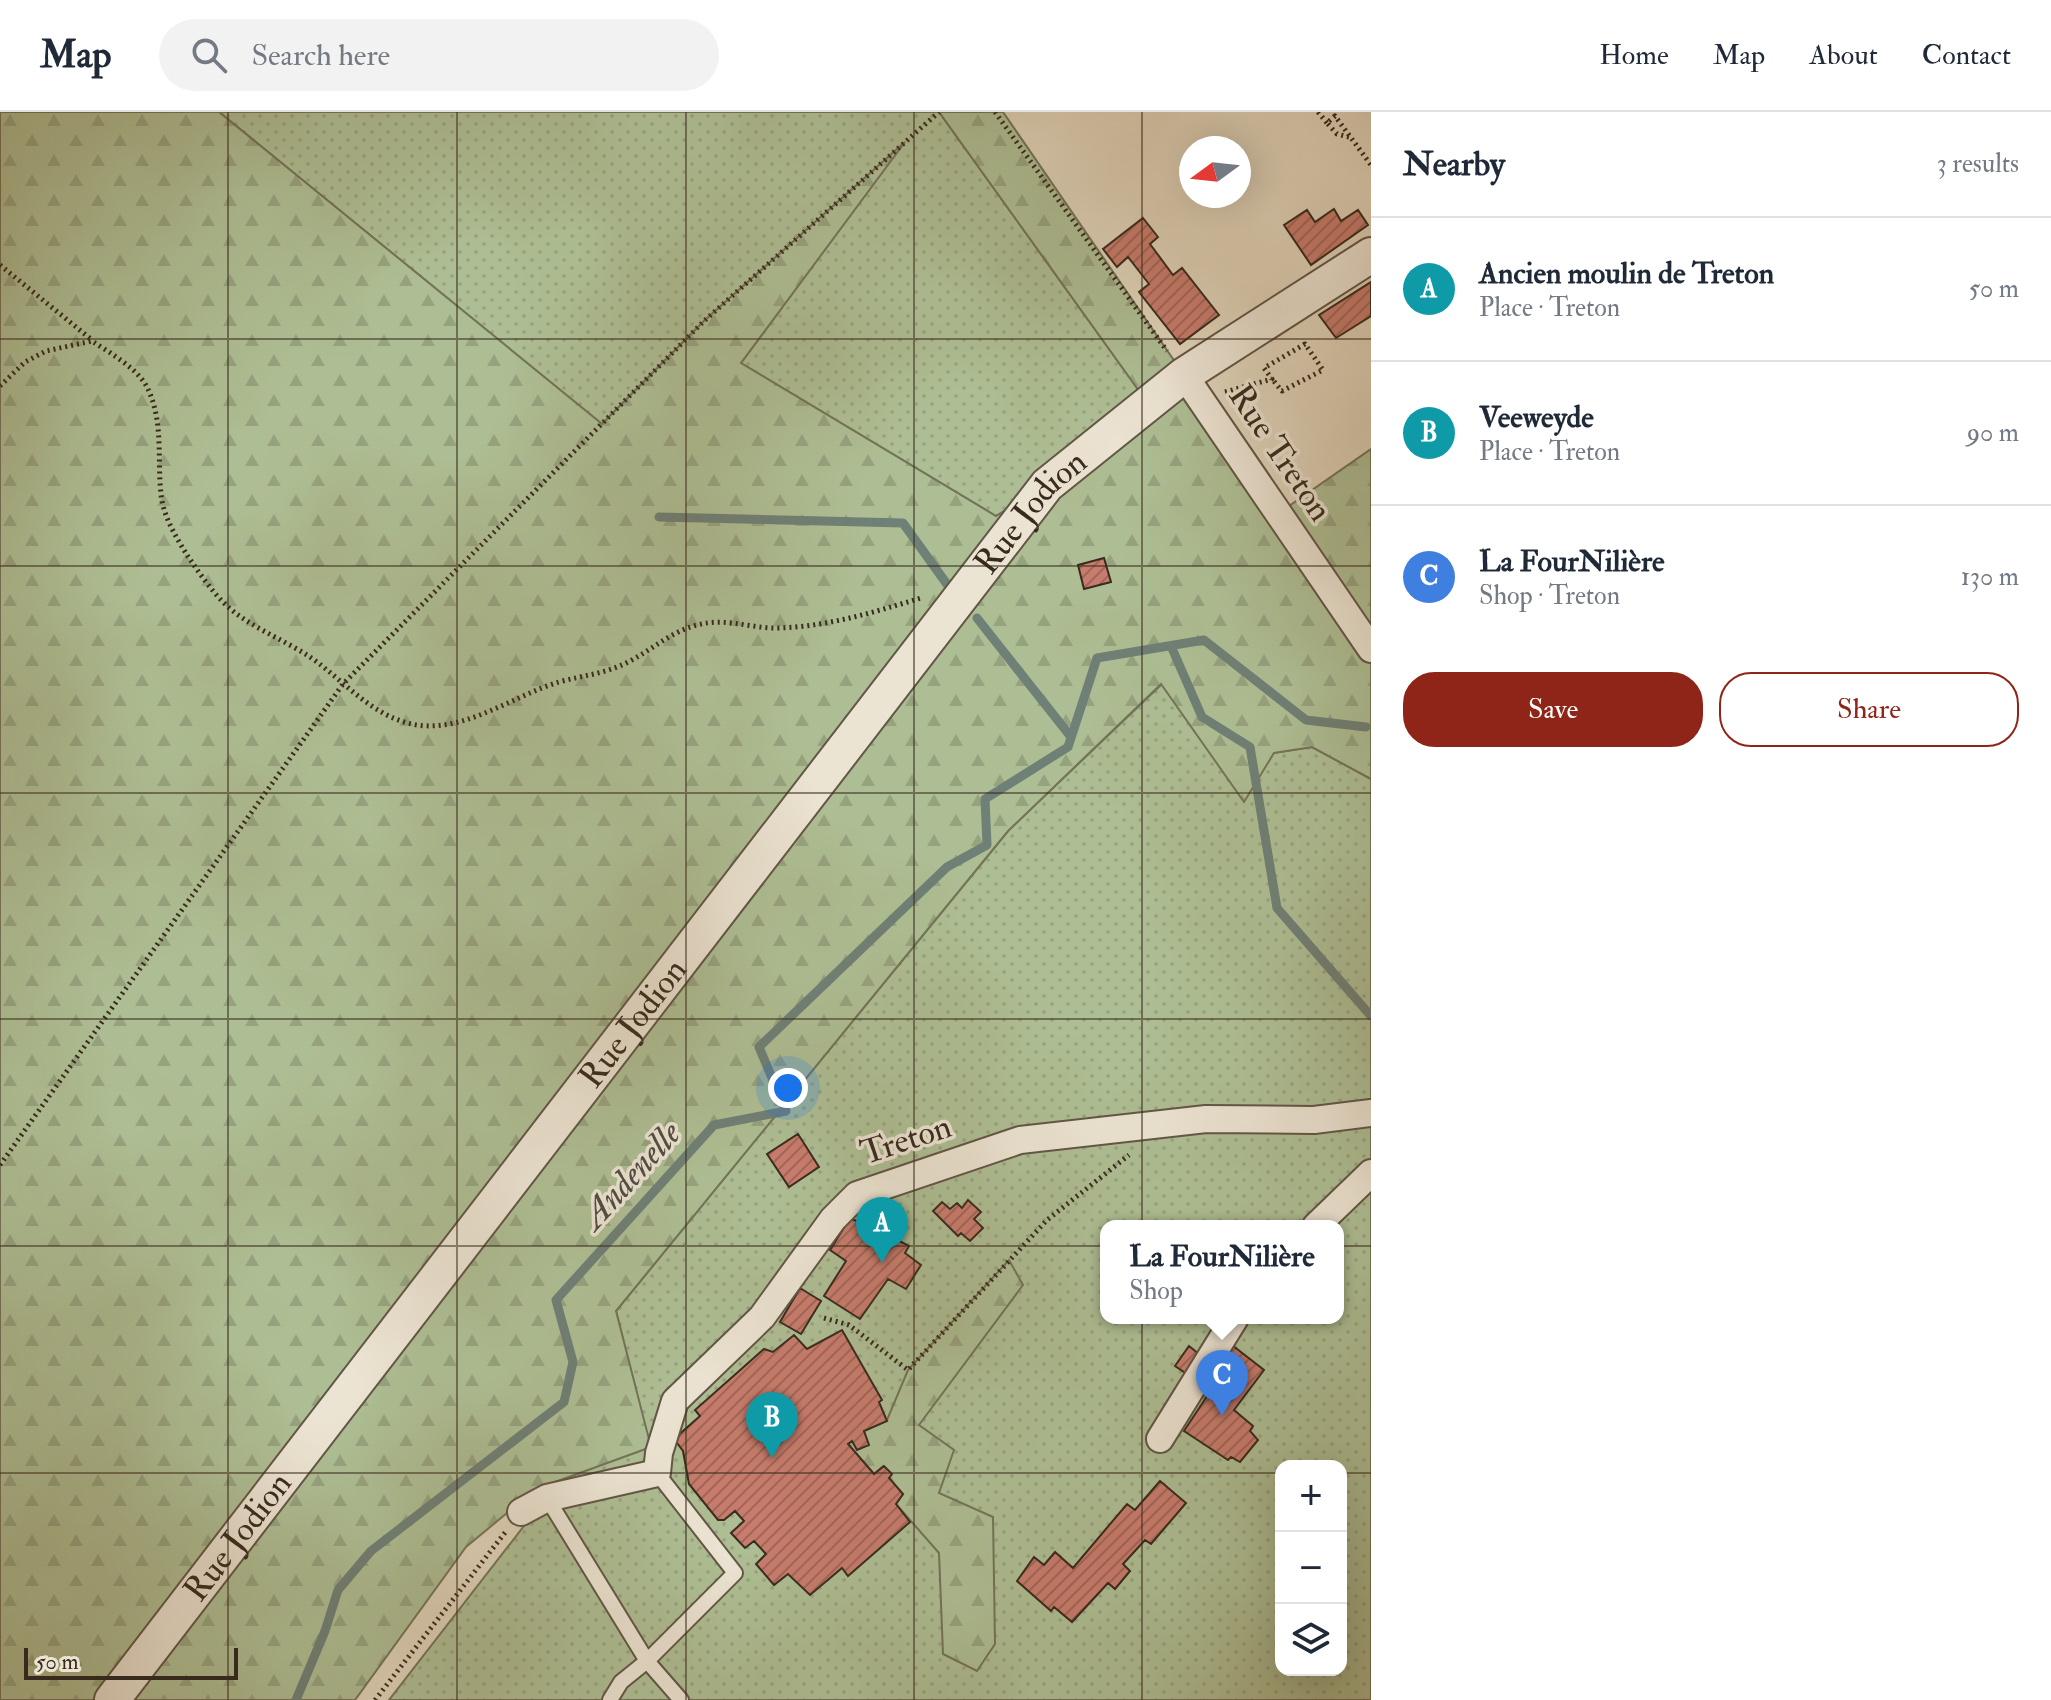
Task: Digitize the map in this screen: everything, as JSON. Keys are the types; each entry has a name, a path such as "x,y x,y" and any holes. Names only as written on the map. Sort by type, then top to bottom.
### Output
{"street":[{"name":"Rue Jodion","path":"112,1700 1047,485 1193,387 1371,255"},
{"name":"Rue Treton","path":"1193,387 1371,649"},
{"name":"Treton","path":"657,1473 659,1453 675,1401 762,1317 833,1219 857,1195 1020,1140 1206,1119 1314,1120 1371,1113"},
{"path":"1322,1220 1371,1173"},
{"path":"1160,1439 1231,1324"},
{"path":"521,1512 547,1498 657,1473"}],"lane":[{"path":"610,1700 621,1682 647,1661 735,1573 657,1473"},
{"path":"547,1498 647,1661 681,1700"}],"path":[{"path":"0,1165 343,684 704,321 939,112"},
{"path":"995,112 1193,387 1272,379"},
{"path":"1318,112 1337,134 1349,137 1371,165"},
{"path":"0,265 92,341 115,356 146,386 157,419 161,496 170,526 204,579 225,604 301,651 382,712 406,723 456,721 477,716 558,682 602,675 631,661 674,632 698,624 738,621 776,628 884,612 931,596 956,604"},
{"path":"0,386 25,362 46,351 92,341"},
{"path":"1305,344 1323,370 1282,391 1272,379 1264,368 1305,344"},
{"path":"824,1318 849,1325 908,1370 1047,1220 1128,1155 1141,1149"},
{"path":"375,1700 521,1512"}],"green space":[{"path":"0,112 219,112 602,424 704,321 905,142 741,363 996,516 1047,485 1147,402 939,112 1003,112 1279,513 1371,449 1371,779 1312,747 1274,753 1244,802 1161,684 1008,831 616,1311 651,1447 536,1489 466,1547 355,1700 0,1700"},
{"path":"219,112 939,112 1147,402 1047,485 996,516 741,363 901,146 704,321 602,424"},
{"path":"1162,684 1244,801 1273,753 1312,747 1371,779 1371,1700 389,1700 527,1522 536,1489 650,1446 616,1311 1008,831"},
{"path":"1009,1260 1023,1285 919,1425 954,1450 939,1493 993,1517 995,1644 977,1671 943,1654 939,1553 896,1504 903,1494 889,1478 891,1474 883,1466 874,1474 848,1444 852,1441 868,1445 864,1431 887,1420 908,1370"}],"building":[{"path":"1334,209 1341,221 1358,210 1368,225 1311,265 1284,225 1307,210 1315,222"},
{"path":"1143,218 1158,237 1150,244 1173,275 1182,268 1219,315 1180,344 1139,292 1149,284 1128,257 1117,267 1103,249"},
{"path":"1371,282 1371,316 1336,338 1319,315"},
{"path":"1104,558 1111,582 1084,589 1078,565"},
{"path":"798,1134 819,1167 789,1187 767,1154"},
{"path":"968,1200 981,1212 974,1219 983,1228 970,1241 961,1233 958,1236 933,1211 942,1202 950,1209 957,1203 962,1208"},
{"path":"877,1208 881,1210 870,1226 909,1246 905,1253 921,1265 906,1289 888,1279 860,1319 824,1296 846,1261 830,1250 850,1218 865,1225"},
{"path":"800,1288 821,1301 801,1334 780,1322"},
{"path":"842,1330 882,1400 879,1402 887,1421 864,1431 869,1445 857,1450 852,1441 848,1444 874,1474 884,1466 892,1474 889,1478 903,1494 896,1504 910,1522 848,1576 842,1568 810,1595 788,1574 774,1585 756,1564 766,1554 754,1541 745,1548 731,1533 744,1521 735,1511 724,1520 718,1520 689,1484 683,1451 674,1439 700,1416 695,1410 764,1349 773,1352 794,1335 807,1349"},
{"path":"1228,1342 1264,1370 1234,1410 1253,1426 1250,1431 1258,1440 1240,1462 1231,1457 1228,1460 1184,1431 1223,1372 1213,1363"},
{"path":"1189,1346 1200,1355 1187,1374 1175,1366"},
{"path":"1160,1481 1186,1503 1151,1544 1145,1540 1123,1564 1130,1571 1115,1589 1108,1583 1072,1622 1054,1607 1051,1611 1017,1581 1034,1557 1044,1565 1055,1552 1073,1568 1127,1504 1135,1510"}],"waterway":[{"path":"659,517 903,523 949,587"},
{"path":"977,618 1071,737"},
{"name":"Andenelle","path":"296,1700 325,1631 338,1590 371,1551 564,1402 573,1362 556,1300 714,1125 786,1111 759,1047 947,867 987,845 985,799 1068,747 1097,658 1204,640 1306,720 1366,727"},
{"path":"1171,646 1202,717 1250,747 1277,908 1371,1016"}],"place":[{"name":"Ancien moulin de Treton","path":"882,1263"},
{"name":"La FourNilière","path":"1222,1416"},
{"name":"Veeweyde","path":"772,1458"}]}
